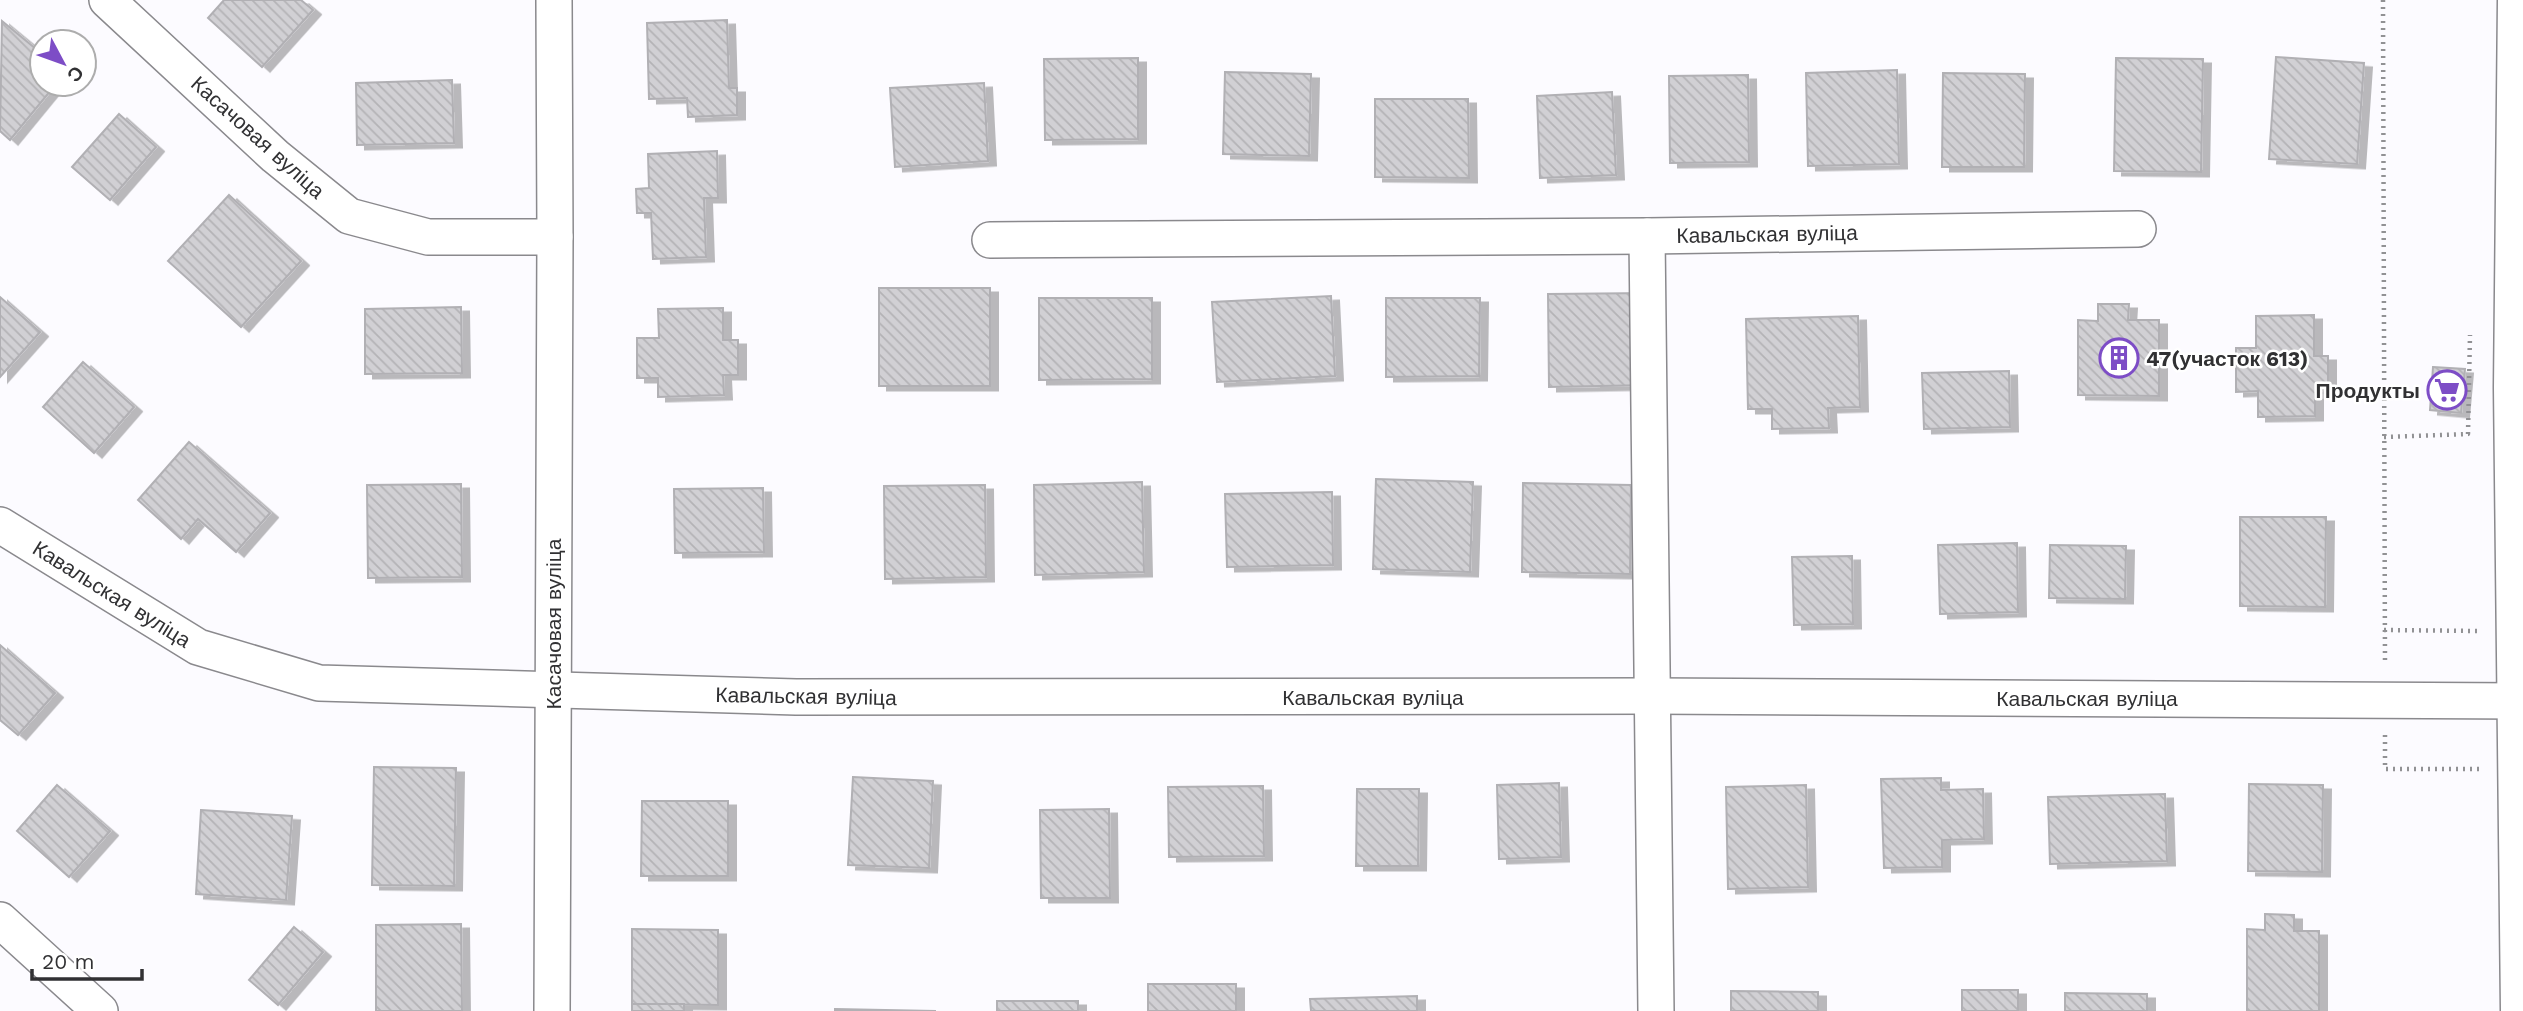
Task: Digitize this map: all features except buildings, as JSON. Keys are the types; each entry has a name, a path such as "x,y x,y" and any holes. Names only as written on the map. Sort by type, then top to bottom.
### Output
{"street":[{"name":"Касачовая вуліца","path":"107,0 275,156 348,216 428,237 555,237"},
{"name":"Касачовая вуліца","path":"551,1011 554,0"},
{"path":"2517,0 2513,388 2520,701 2520,1011"},
{"name":"Кавальская вуліца","path":"990,240 1647,236 2138,229"},
{"name":"Кавальская вуліца","path":"1647,236 1656,1011"},
{"name":"Кавальская вуліца","path":"0,525 198,647 319,683 810,697 1651,696 2520,701"},
{"path":"0,920 100,1011"}],"path":[{"path":"2383,0 2385,670"},
{"path":"2384,437 2469,434 2470,335"},
{"path":"2384,630 2479,631"},
{"path":"2385,732 2385,769 2482,769"}],"place":[{"name":"47(участок 613)","path":"2119,358"},
{"name":"Продукты","path":"2447,390"}]}
